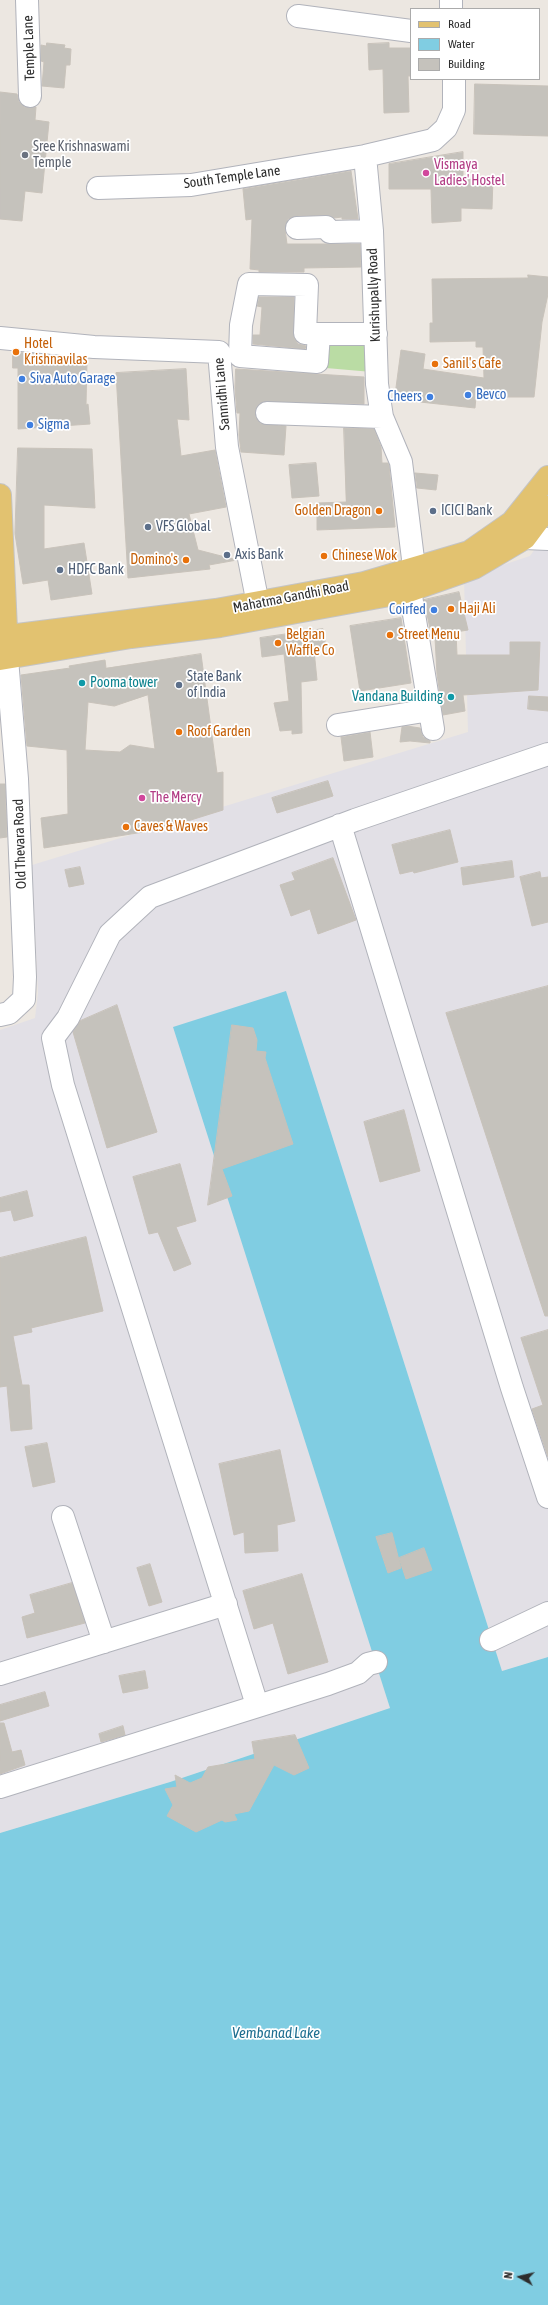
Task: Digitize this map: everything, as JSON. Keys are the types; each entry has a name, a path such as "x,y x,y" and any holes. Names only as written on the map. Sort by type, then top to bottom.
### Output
{"main road":[{"name":"Mahatma Gandhi Road","path":"3,637 258,604 364,582 469,552 518,530 548,477"},
{"path":"0,495 4,659"},
{"name":"Mahatma Gandhi Road","path":"4,659 131,637 220,626 366,600 410,590 474,568 518,530 548,507"}],"street":[{"name":"Temple Lane","path":"27,0 30,96"},
{"path":"298,16 410,31"},
{"path":"365,156 433,140 446,128 454,110 454,80"},
{"name":"South Temple Lane","path":"98,188 191,184 365,156"},
{"name":"Kurishupally Road","path":"365,156 372,231 377,384 382,417 401,462 414,567"},
{"path":"297,228 326,227 330,232 372,231"},
{"path":"319,334 317,362 240,356 241,325 249,284 307,285 305,333 376,334"},
{"name":"Sannidhi Lane","path":"0,338 94,347 219,352 227,446 258,604"},
{"path":"268,413 382,417"},
{"path":"518,530 548,539"},
{"path":"338,725 431,720 410,590"},
{"name":"Old Thevara Road","path":"0,1015 9,1013 24,999 25,977 17,779 4,659"},
{"path":"257,1705 64,1085 53,1038 68,1018 110,934 150,897 340,826 548,754"},
{"path":"340,826 505,1366 546,1488"},
{"path":"63,1517 104,1642"},
{"path":"0,1674 226,1604"},
{"path":"491,1640 548,1613"},
{"path":"0,1787 358,1673 368,1664 376,1662"}],"shaded area":[{"path":"548,531 548,1657 502,1671 491,1640 379,1673 390,1708 170,1782 0,1833 0,1030 35,1018 38,993 32,865 468,732 464,578 530,556"}],"green space":[{"path":"328,343 369,344 372,372 326,368"}],"water":[{"name":"Vembanad Lake","path":"286,991 502,1671 548,1657 548,2305 0,2305 0,1833 170,1782 390,1708 173,1027"}],"building":[{"path":"47,43 65,45 64,48 71,49 70,65 66,65 64,88 42,86 44,62 41,61 41,45 46,46"},
{"path":"389,43 389,48 410,48 410,76 408,76 409,112 384,113 383,69 369,70 368,44"},
{"path":"475,84 548,86 548,136 474,134"},
{"name":"Sree Krishnaswami Temple","path":"0,92 17,94 19,102 24,107 36,107 35,120 49,122 42,193 25,191 22,221 0,219"},
{"path":"463,152 463,180 493,178 492,209 461,208 461,221 432,223 431,189 389,189 389,164"},
{"path":"351,171 358,219 342,219 342,217 334,218 326,215 297,216 288,219 285,229 287,244 360,244 361,267 304,268 304,272 259,272 259,270 250,269 252,219 246,220 243,189"},
{"path":"528,275 548,277 548,294 542,322 534,397 476,397 475,408 420,402 421,399 395,395 401,350 425,354 423,369 484,378 483,347 476,347 476,341 430,342 430,323 433,323 432,279 528,278"},
{"path":"259,297 294,297 294,338 298,344 306,346 305,349 253,344 253,335 260,335 262,307 257,306"},
{"path":"13,352 36,354 36,358 87,361 86,405 88,404 90,424 18,429 18,368 13,368"},
{"path":"186,369 189,420 177,419 181,456 215,450 226,507 189,514 198,550 237,560 209,565 210,569 128,578 116,373"},
{"path":"236,369 364,377 364,404 262,402 257,406 255,412 256,418 260,423 286,426 284,455 241,452 239,435 240,413 237,413 235,388"},
{"path":"344,428 374,429 381,447 382,463 388,463 389,465 395,527 317,530 317,503 346,502"},
{"path":"18,448 92,449 95,508 44,505 44,549 84,543 92,594 51,600 48,580 23,584 15,534"},
{"path":"316,463 319,496 292,498 289,465"},
{"path":"415,473 438,475 436,490 417,488"},
{"path":"459,592 468,630 456,632 457,655 510,655 510,642 540,642 538,690 463,695 465,711 443,715 437,674 435,638 432,638 424,600"},
{"path":"401,618 411,683 360,691 350,626"},
{"path":"323,629 326,648 314,650 317,680 301,682 302,733 292,734 292,730 280,731 274,703 289,701 284,654 262,657 260,638"},
{"path":"201,654 217,773 223,772 223,810 162,829 44,848 41,818 68,814 67,750 27,746 21,675 70,668 69,666 105,660 106,668","holes":["148,695 155,749 130,745 120,752 85,750 88,702 114,706"]},
{"path":"529,696 548,697 548,711 528,709"},
{"path":"407,726 420,728 423,737 430,741 430,743 410,741 400,742 402,727"},
{"path":"370,732 373,757 344,761 341,737"},
{"path":"328,781 333,796 277,813 272,798"},
{"path":"0,784 5,784 7,837 0,838"},
{"path":"450,830 458,862 414,873 413,871 400,874 392,845"},
{"path":"333,858 356,920 318,934 310,909 291,916 280,885 295,880 292,873"},
{"path":"512,861 514,877 463,885 461,868"},
{"path":"80,867 84,884 69,887 65,870"},
{"path":"540,872 541,878 548,877 548,922 532,926 520,877"},
{"path":"548,986 548,1316 545,1316 446,1013"},
{"path":"117,1005 157,1132 107,1148 73,1032 80,1021"},
{"path":"232,1025 253,1028 257,1040 256,1051 266,1052 265,1058 293,1144 222,1169 232,1196 208,1205"},
{"path":"404,1110 420,1171 380,1182 364,1122"},
{"path":"180,1164 196,1221 176,1227 191,1264 174,1271 158,1232 149,1234 133,1177"},
{"path":"27,1191 33,1216 14,1221 11,1210 0,1212 0,1198"},
{"path":"86,1237 103,1311 31,1328 32,1332 13,1336 22,1385 29,1385 32,1429 11,1431 7,1386 0,1387 0,1258"},
{"path":"548,1330 548,1457 532,1409 543,1405 521,1338"},
{"path":"47,1443 55,1482 33,1487 25,1447"},
{"path":"280,1450 295,1521 277,1525 278,1551 245,1553 244,1532 234,1535 219,1464"},
{"path":"392,1533 401,1568 388,1573 376,1537"},
{"path":"424,1548 432,1570 406,1579 399,1558"},
{"path":"150,1564 162,1602 149,1606 137,1568"},
{"path":"302,1574 328,1662 288,1674 273,1623 254,1629 243,1591"},
{"path":"72,1583 85,1623 27,1638 22,1617 35,1613 30,1595"},
{"path":"145,1671 148,1688 123,1693 119,1676"},
{"path":"45,1692 49,1706 0,1721 0,1705"},
{"path":"0,1723 4,1723 12,1752 21,1750 25,1765 0,1774"},
{"path":"123,1726 125,1735 101,1742 99,1734"},
{"path":"295,1735 309,1768 294,1775 274,1765 249,1811 234,1814 237,1820 225,1822 222,1820 196,1832 167,1816 173,1805 165,1789 177,1787 175,1775 190,1783 202,1778 208,1767 255,1759 252,1742"}],"place":[{"name":"Sree Krishnaswami Temple","path":"25,155"},
{"name":"Vismaya Ladies' Hostel","path":"426,173"},
{"name":"Hotel Krishnavilas","path":"16,352"},
{"name":"Sanil's Cafe","path":"435,364"},
{"name":"Siva Auto Garage","path":"22,379"},
{"name":"Bevco","path":"468,395"},
{"name":"Cheers","path":"430,397"},
{"name":"Sigma","path":"30,425"},
{"name":"Golden Dragon","path":"379,511"},
{"name":"ICICI Bank","path":"433,511"},
{"name":"VFS Global","path":"148,527"},
{"name":"Axis Bank","path":"227,555"},
{"name":"Chinese Wok","path":"324,556"},
{"name":"Domino's","path":"186,560"},
{"name":"HDFC Bank","path":"60,570"},
{"name":"Haji Ali","path":"451,609"},
{"name":"Coirfed","path":"434,610"},
{"name":"Street Menu","path":"390,635"},
{"name":"Belgian Waffle Co","path":"278,643"},
{"name":"Pooma tower","path":"82,683"},
{"name":"State Bank of India","path":"179,685"},
{"name":"Vandana Building","path":"451,697"},
{"name":"Roof Garden","path":"179,732"},
{"name":"The Mercy","path":"142,798"},
{"name":"Caves & Waves","path":"126,827"}]}
